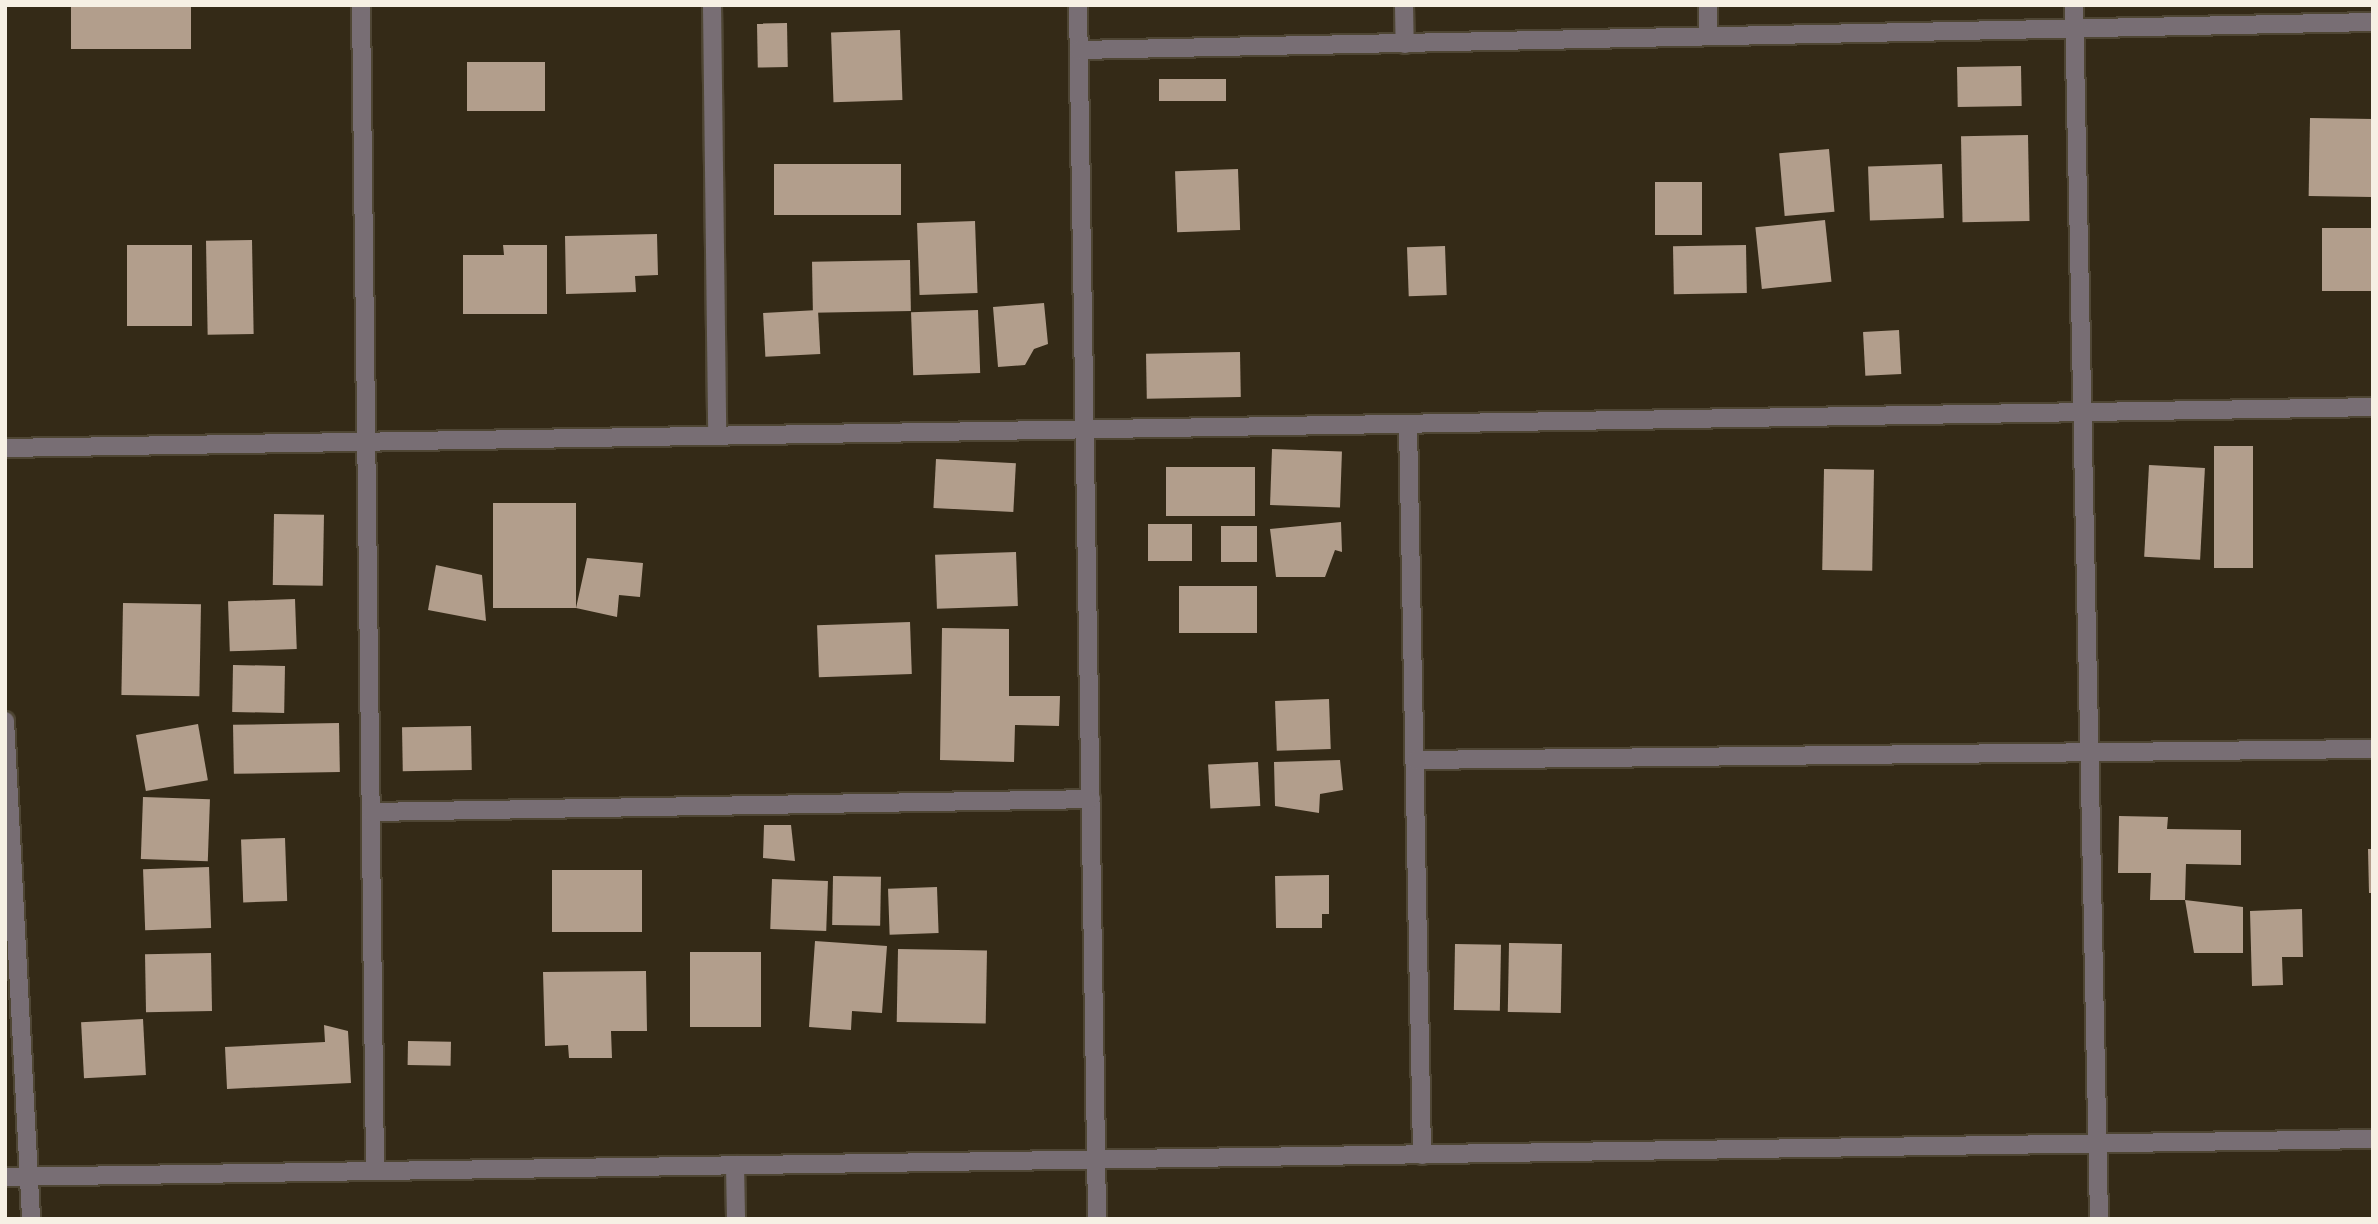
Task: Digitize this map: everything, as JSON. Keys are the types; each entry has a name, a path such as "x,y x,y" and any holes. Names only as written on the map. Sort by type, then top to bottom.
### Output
{"street":[{"path":"361,5 375,1171"},
{"path":"712,5 717,436"},
{"path":"1078,5 1097,1219"},
{"path":"1404,5 1405,44"},
{"path":"1708,5 1708,35"},
{"path":"2074,5 2099,1219"},
{"path":"1079,50 1405,44 2369,16"},
{"path":"5,448 2373,407"},
{"path":"1408,424 1422,1155"},
{"path":"5,721 31,1219"},
{"path":"1416,760 2373,749"},
{"path":"371,812 1091,799"},
{"path":"5,1177 2373,1139"},
{"path":"735,1166 736,1219"}],"building":[{"path":"71,5 191,5 191,49 71,49"},
{"path":"787,23 788,67 758,68 757,24"},
{"path":"900,30 902,100 833,102 831,32"},
{"path":"467,62 545,62 545,111 467,111"},
{"path":"2021,66 2022,106 1958,107 1957,67"},
{"path":"1159,79 1226,79 1226,101 1159,101"},
{"path":"2310,118 2373,119 2372,197 2309,196"},
{"path":"2028,135 2030,221 1963,222 1961,136"},
{"path":"1829,149 1834,212 1785,216 1779,153"},
{"path":"774,164 901,164 901,215 774,215"},
{"path":"1942,164 1944,218 1870,221 1868,167"},
{"path":"1238,169 1240,230 1177,232 1175,171"},
{"path":"1655,182 1702,182 1702,235 1655,235"},
{"path":"1825,220 1831,282 1762,289 1755,227"},
{"path":"975,221 978,293 920,295 917,223"},
{"path":"2322,228 2373,228 2373,291 2322,291"},
{"path":"657,234 658,275 635,276 636,292 566,294 565,236"},
{"path":"252,240 254,334 208,335 206,241"},
{"path":"127,245 192,245 192,326 127,326"},
{"path":"503,245 547,245 547,314 463,314 463,255 504,255"},
{"path":"1746,245 1747,293 1674,294 1673,246"},
{"path":"1445,246 1447,295 1409,296 1407,247"},
{"path":"910,260 911,311 813,313 812,262"},
{"path":"1044,303 1048,344 1034,349 1025,365 998,367 993,307"},
{"path":"818,310 820,354 765,357 763,313"},
{"path":"978,310 980,373 913,375 911,312"},
{"path":"1899,330 1901,374 1865,376 1863,332"},
{"path":"1240,352 1241,397 1147,399 1146,354"},
{"path":"2214,446 2253,446 2253,568 2214,568"},
{"path":"1272,449 1342,451 1340,507 1270,505"},
{"path":"936,459 1016,463 1013,512 933,508"},
{"path":"2149,465 2205,468 2200,560 2144,557"},
{"path":"1166,467 1255,467 1255,516 1166,516"},
{"path":"1824,469 1874,470 1872,571 1822,570"},
{"path":"493,503 576,503 576,608 493,608"},
{"path":"274,514 324,515 323,586 273,585"},
{"path":"1341,522 1342,552 1335,550 1325,577 1276,577 1270,529"},
{"path":"1148,524 1192,524 1192,561 1148,561"},
{"path":"1221,526 1257,526 1257,562 1221,562"},
{"path":"1016,552 1018,606 937,609 935,555"},
{"path":"587,558 643,563 640,597 619,595 617,617 576,608"},
{"path":"436,565 482,575 486,621 428,610"},
{"path":"1179,586 1257,586 1257,633 1179,633"},
{"path":"295,599 297,649 230,651 228,601"},
{"path":"123,603 201,604 199,696 121,695"},
{"path":"910,622 912,674 819,677 817,625"},
{"path":"942,628 1009,629 1009,696 1060,696 1059,726 1015,725 1014,762 940,760"},
{"path":"233,665 285,666 284,713 232,712"},
{"path":"1329,699 1331,749 1277,751 1275,701"},
{"path":"339,723 340,772 234,774 233,725"},
{"path":"198,724 208,780 146,791 136,735"},
{"path":"471,726 472,770 403,771 402,727"},
{"path":"1340,760 1343,790 1320,794 1319,813 1275,806 1274,762"},
{"path":"1258,762 1260,806 1210,809 1208,765"},
{"path":"143,797 210,799 208,861 141,859"},
{"path":"2119,816 2168,817 2167,829 2241,830 2241,865 2186,864 2185,900 2150,900 2151,873 2118,873"},
{"path":"764,825 791,825 795,861 763,858"},
{"path":"285,838 287,901 243,902 241,840"},
{"path":"2368,849 2373,849 2373,893 2369,893"},
{"path":"209,867 211,928 145,930 143,869"},
{"path":"552,870 642,870 642,932 552,932"},
{"path":"1329,875 1329,914 1322,914 1322,928 1276,928 1275,876"},
{"path":"833,876 881,877 880,926 832,925"},
{"path":"772,879 828,881 826,931 770,929"},
{"path":"937,887 939,933 890,935 888,889"},
{"path":"2185,900 2243,907 2243,953 2194,953"},
{"path":"2302,909 2303,957 2282,957 2283,985 2252,986 2250,911"},
{"path":"815,941 887,946 882,1013 852,1011 851,1030 809,1027"},
{"path":"1509,943 1562,944 1561,1013 1508,1012"},
{"path":"1455,944 1501,945 1500,1011 1454,1010"},
{"path":"898,949 987,951 986,1024 897,1022"},
{"path":"690,952 761,952 761,1027 690,1027"},
{"path":"211,953 212,1011 146,1012 145,954"},
{"path":"646,971 647,1031 611,1031 612,1058 569,1058 568,1045 545,1046 543,972"},
{"path":"143,1019 146,1075 84,1078 81,1022"},
{"path":"324,1025 348,1031 351,1083 227,1089 225,1047 325,1042"},
{"path":"408,1041 451,1042 451,1066 408,1065"}]}
